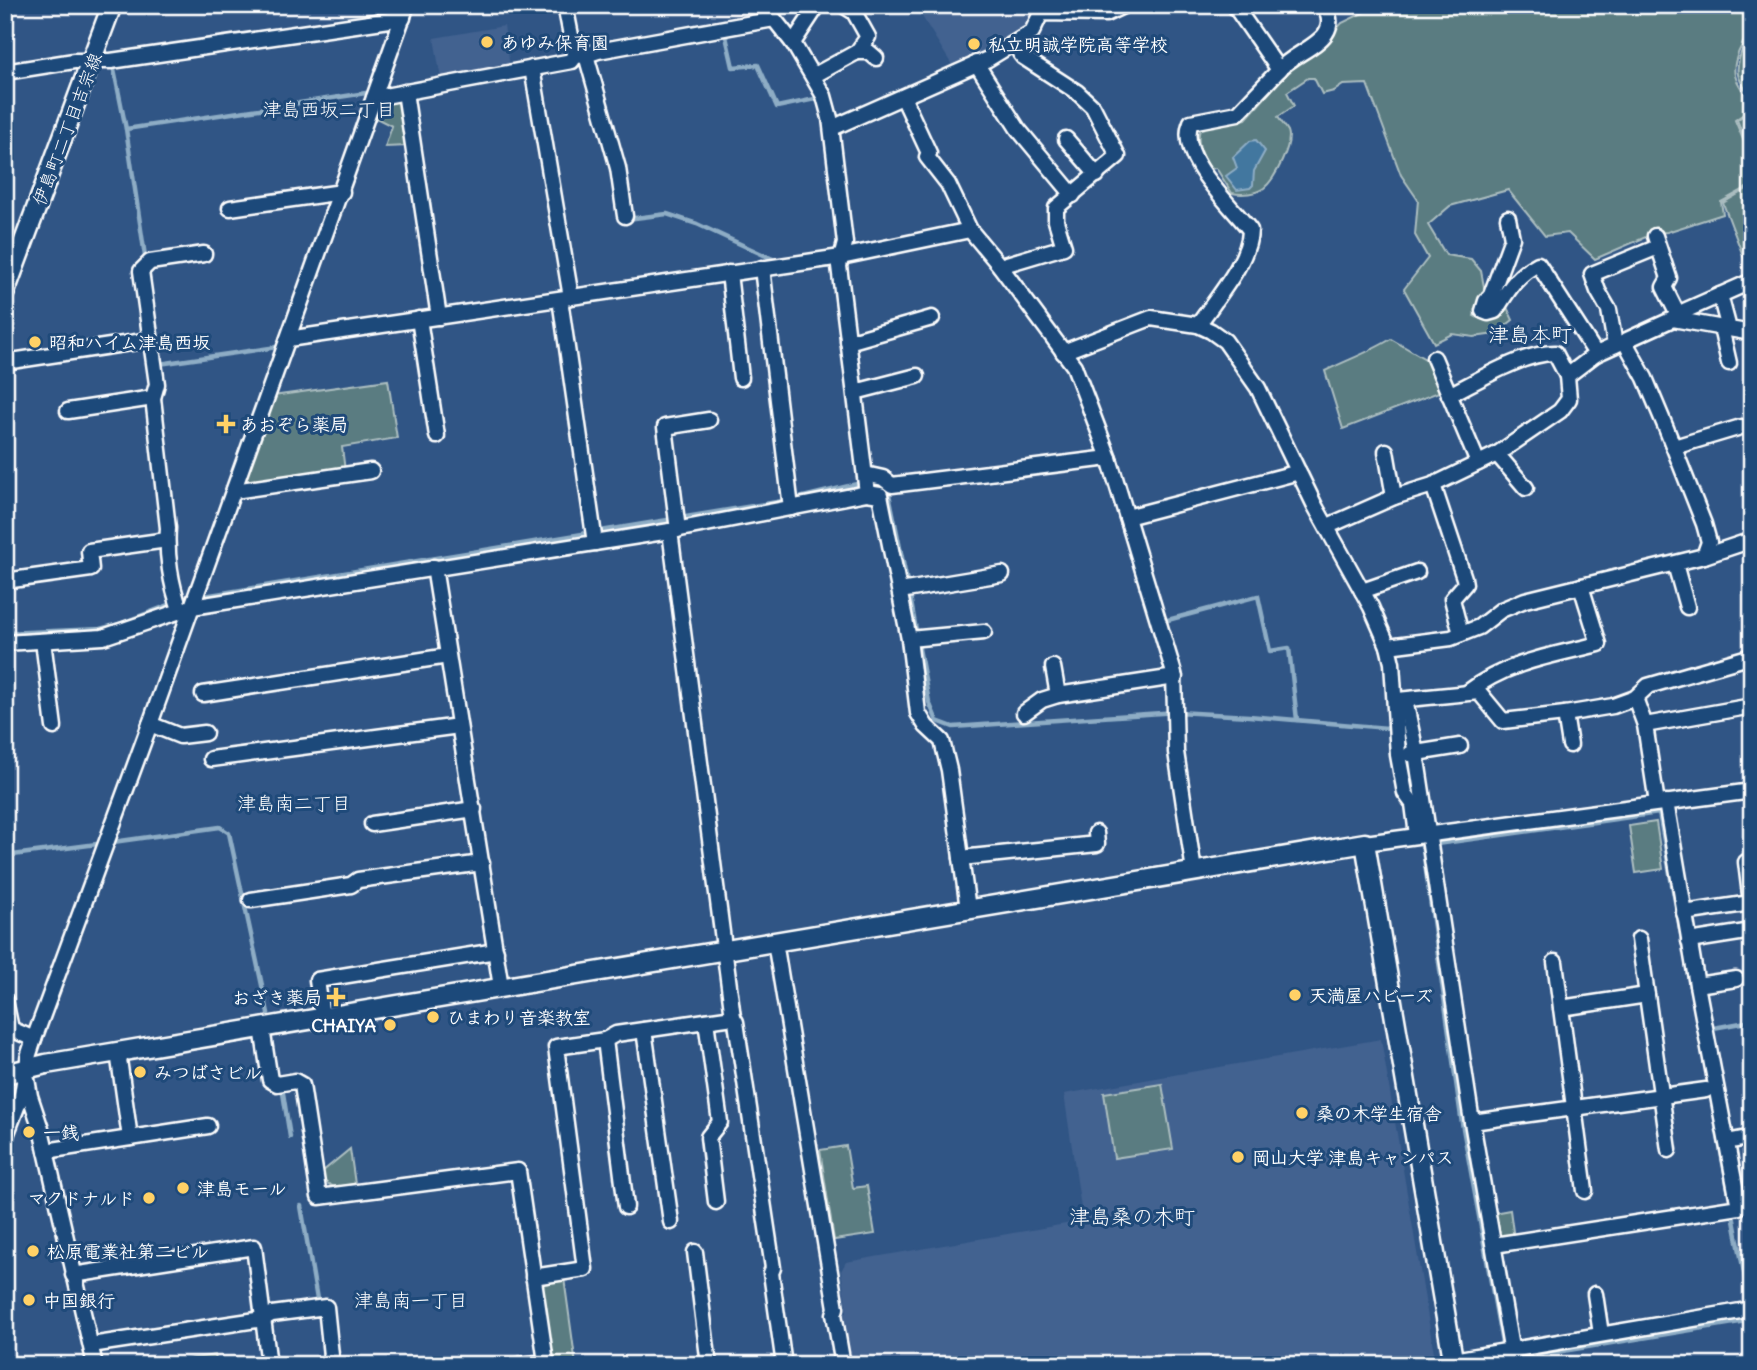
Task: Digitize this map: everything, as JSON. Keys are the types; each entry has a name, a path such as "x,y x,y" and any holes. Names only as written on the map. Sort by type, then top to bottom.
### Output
{"street":[{"path":"565,5 618,168 625,216"},
{"path":"793,43 818,5"},
{"path":"832,128 976,63 1018,41 1032,32 1041,13 1106,14 1125,5"},
{"path":"1234,5 1279,70"},
{"path":"1198,325 1240,261 1250,242 1251,230 1198,166 1188,146 1187,131 1191,122 1238,113 1279,70 1323,38 1330,23 1323,5"},
{"path":"813,76 857,52 868,37 854,7"},
{"name":"伊島町二丁目吉宗線","path":"5,292 93,60 106,10"},
{"path":"5,72 93,60 111,61 405,12 234,491 181,604 150,724 34,1039 22,1094 8,1121 5,1139"},
{"path":"374,98 572,61 580,55 598,51 774,19 793,43 824,96 832,128 845,243 839,266 867,493"},
{"path":"1000,266 1064,247 1054,212 1118,156 1093,107 1077,92 1024,57 1020,53 1018,41"},
{"path":"857,52 869,52 876,58"},
{"path":"976,63 1018,129 1073,195"},
{"path":"532,68 565,298 594,537"},
{"path":"405,92 439,317"},
{"path":"903,97 929,153 927,157 948,184 970,230 1074,366 1109,458 1175,677 1175,752 1194,871"},
{"path":"1066,139 1097,176"},
{"path":"230,208 342,192"},
{"path":"1508,218 1512,238 1483,311 1495,312 1513,281 1538,264 1596,354"},
{"path":"288,339 841,257 970,230"},
{"path":"1675,317 1664,287 1669,278 1657,241 1592,274 1609,310 1620,343 1645,379 1674,447 1709,542 1704,556"},
{"path":"181,604 167,540 168,527 153,398 157,384 141,271 147,265 204,254"},
{"path":"762,268 791,508"},
{"path":"729,274 741,378"},
{"path":"1567,376 1596,354 1752,281"},
{"path":"1720,295 1729,363"},
{"path":"1675,317 1752,333"},
{"path":"848,341 932,318"},
{"path":"1063,352 1151,318 1198,325 1225,341 1258,388 1315,506 1363,591 1388,646 1399,700 1416,753 1426,840 1494,1244 1505,1351 1514,1365"},
{"path":"419,319 437,436"},
{"path":"5,362 150,340"},
{"path":"1328,526 1394,497 1433,485 1497,454 1560,411 1569,399 1567,376 1555,353 1546,353 1510,365 1449,395"},
{"path":"1434,358 1478,463"},
{"path":"855,392 917,376"},
{"path":"68,411 153,398"},
{"path":"709,420 665,427 733,1017 738,1035 773,1268 771,1273 784,1365"},
{"path":"1674,447 1741,428"},
{"path":"1386,451 1394,497"},
{"path":"1497,454 1527,488"},
{"path":"865,474 883,478 892,485 1109,458"},
{"path":"234,491 371,471"},
{"path":"1127,517 1299,472"},
{"path":"1433,485 1464,578 1465,584 1452,598 1461,634"},
{"path":"5,643 103,637 129,630 181,604 434,567 594,537 791,508 867,493 880,495 909,639 919,713 926,726 942,741 949,770 968,909"},
{"path":"5,581 91,569 89,551 167,540"},
{"path":"1388,646 1451,638 1479,627 1501,610 1525,600 1675,564 1752,540"},
{"path":"1675,564 1687,607"},
{"path":"434,567 501,987"},
{"path":"1363,591 1417,572"},
{"path":"900,591 1002,574"},
{"path":"1468,692 1478,684 1530,659 1599,644 1581,586"},
{"path":"909,639 984,632"},
{"path":"43,641 54,727"},
{"path":"202,694 448,656"},
{"path":"1399,700 1479,692 1503,721 1565,715 1613,706 1635,698 1648,686 1752,656"},
{"path":"1053,667 1058,695"},
{"path":"1024,713 1042,700 1058,695 1175,677"},
{"path":"1635,698 1645,725 1684,913 1727,1142 1733,1203"},
{"path":"1399,700 1398,755 1405,793 1413,804 1426,840"},
{"path":"1645,725 1752,706"},
{"path":"1565,715 1570,744"},
{"path":"150,724 180,736 205,733"},
{"path":"211,759 459,726"},
{"path":"1398,755 1460,746"},
{"path":"5,1074 46,1064 322,1017 1365,843 1426,840 1752,791"},
{"path":"372,824 474,809"},
{"path":"961,858 1038,844 1097,844 1096,833"},
{"path":"1365,843 1453,1362 1752,1309"},
{"path":"1684,913 1751,903 1746,862"},
{"path":"251,900 351,886 358,880 482,863"},
{"path":"1689,942 1752,932"},
{"path":"1639,939 1669,1150"},
{"path":"775,942 828,1258 843,1365"},
{"path":"322,1017 317,980 496,951"},
{"path":"1555,962 1586,1191"},
{"path":"1697,985 1736,979"},
{"path":"1561,1008 1647,995"},
{"path":"5,1000 11,1029 34,1039"},
{"path":"533,1277 585,1269 556,1047 605,1040 616,1034 733,1017"},
{"path":"706,1021 720,1122 708,1138 716,1202"},
{"path":"262,1028 270,1080 277,1084 295,1081 302,1085 319,1197 518,1171 546,1362 519,1365"},
{"path":"644,1030 671,1222"},
{"path":"605,1040 626,1206"},
{"path":"118,1052 130,1138"},
{"path":"26,1070 95,1365"},
{"path":"1472,1122 1706,1090"},
{"path":"46,1151 208,1126"},
{"path":"1727,1142 1752,1138"},
{"path":"1494,1244 1733,1203 1752,1191"},
{"path":"73,1275 254,1247 269,1365"},
{"path":"695,1252 709,1365"},
{"path":"1595,1294 1601,1334"},
{"path":"91,1345 326,1307 332,1365"}],"shaded area":[{"name":"私立明誠学院高等学校","path":"915,5 1121,5 1113,10 1048,9 1030,31 955,70"},
{"path":"504,26 510,67 441,79 434,38"},
{"path":"1256,140 1265,151 1254,171 1253,185 1237,190 1226,176 1237,168 1233,157 1250,141"},
{"name":"岡山大学 津島キャンパス","path":"1381,1039 1436,1365 849,1365 841,1313 847,1312 841,1271 846,1262 1083,1221 1064,1094"}],"green space":[{"path":"1379,5 1752,5 1752,32 1743,43 1734,67 1736,79 1752,104 1752,108 1735,120 1752,161 1752,185 1721,202 1723,214 1667,232 1655,233 1595,259 1568,233 1545,236 1508,190 1450,206 1428,225 1446,255 1471,259 1481,271 1485,292 1482,292 1474,316 1485,320 1493,319 1506,305 1513,320 1495,334 1474,337 1452,334 1434,343 1404,289 1428,258 1415,235 1418,200 1401,175 1367,84 1343,85 1322,94 1314,78 1308,78 1287,92 1294,106 1278,117 1288,131 1286,152 1273,177 1257,192 1232,193 1216,168 1210,169 1198,138 1201,127 1246,119 1288,72 1319,49 1342,23"},
{"path":"1752,36 1752,99 1740,81 1738,71 1744,45"},
{"path":"400,98 408,146 385,147 392,126 376,118 383,101"},
{"path":"1752,109 1752,157 1737,120"},
{"path":"1752,186 1752,274 1723,203"},
{"path":"1391,339 1432,363 1444,390 1343,429 1325,371"},
{"path":"388,380 397,438 342,447 345,471 250,484 244,478 273,396"},
{"path":"1656,822 1663,869 1636,873 1629,826"},
{"path":"1162,1084 1173,1149 1114,1158 1104,1093"},
{"path":"846,1146 853,1188 867,1186 875,1234 834,1240 820,1150"},
{"path":"350,1149 355,1184 334,1187 323,1181 322,1172"},
{"path":"1510,1210 1514,1239 1503,1240 1495,1233 1493,1213"},
{"path":"564,1278 576,1365 550,1365 538,1285 542,1281"},
{"path":"215,1355 217,1365 144,1365"}],"waterway":[{"path":"722,32 725,32 733,67 758,65 777,107 815,99 821,104"},
{"path":"113,65 126,129 146,263"},
{"path":"126,129 366,93"},
{"path":"590,94 607,153"},
{"path":"627,219 667,214 697,224 777,261"},
{"path":"792,270 835,266"},
{"path":"159,362 277,347"},
{"path":"795,499 861,483"},
{"path":"888,489 907,582"},
{"path":"204,596 783,501"},
{"path":"910,596 916,630"},
{"path":"1164,621 1258,596 1270,651 1289,648 1297,720"},
{"path":"5,633 100,629 187,598"},
{"path":"918,643 929,702 937,721 953,727 1177,712 1387,728"},
{"path":"1422,846 1659,813 1683,945"},
{"path":"113,842 220,827 229,833 268,1013"},
{"path":"1422,843 1461,1117 1506,1365"},
{"path":"5,856 97,844"},
{"path":"1708,1029 1752,1021"},
{"path":"283,1093 290,1137"},
{"path":"1716,1126 1750,1304"},
{"path":"301,1206 318,1305"},
{"path":"1520,1358 1752,1320"},
{"path":"322,1331 324,1365"}],"place":[{"name":"あゆみ保育園","path":"487,42"},
{"name":"私立明誠学院高等学校","path":"974,44"},
{"name":"昭和ハイム津島西坂","path":"35,342"},
{"name":"あおぞら薬局","path":"226,424"},
{"name":"天満屋ハビーズ","path":"1295,995"},
{"name":"おざき薬局","path":"336,997"},
{"name":"ひまわり音楽教室","path":"433,1017"},
{"name":"CHAIYA","path":"390,1025"},
{"name":"みつばさビル","path":"140,1072"},
{"name":"桑の木学生宿舎","path":"1302,1113"},
{"name":"一銭","path":"29,1132"},
{"name":"岡山大学 津島キャンパス","path":"1238,1157"},
{"name":"津島モール","path":"183,1188"},
{"name":"マクドナルド","path":"149,1198"},
{"name":"松原電業社第二ビル","path":"33,1251"},
{"name":"中国銀行","path":"29,1300"}],"district":[{"name":"津島西坂二丁目","path":"329,109"},
{"name":"津島本町","path":"1530,334"},
{"name":"津島南二丁目","path":"294,803"},
{"name":"津島桑の木町","path":"1132,1216"},
{"name":"津島南一丁目","path":"411,1300"}]}
